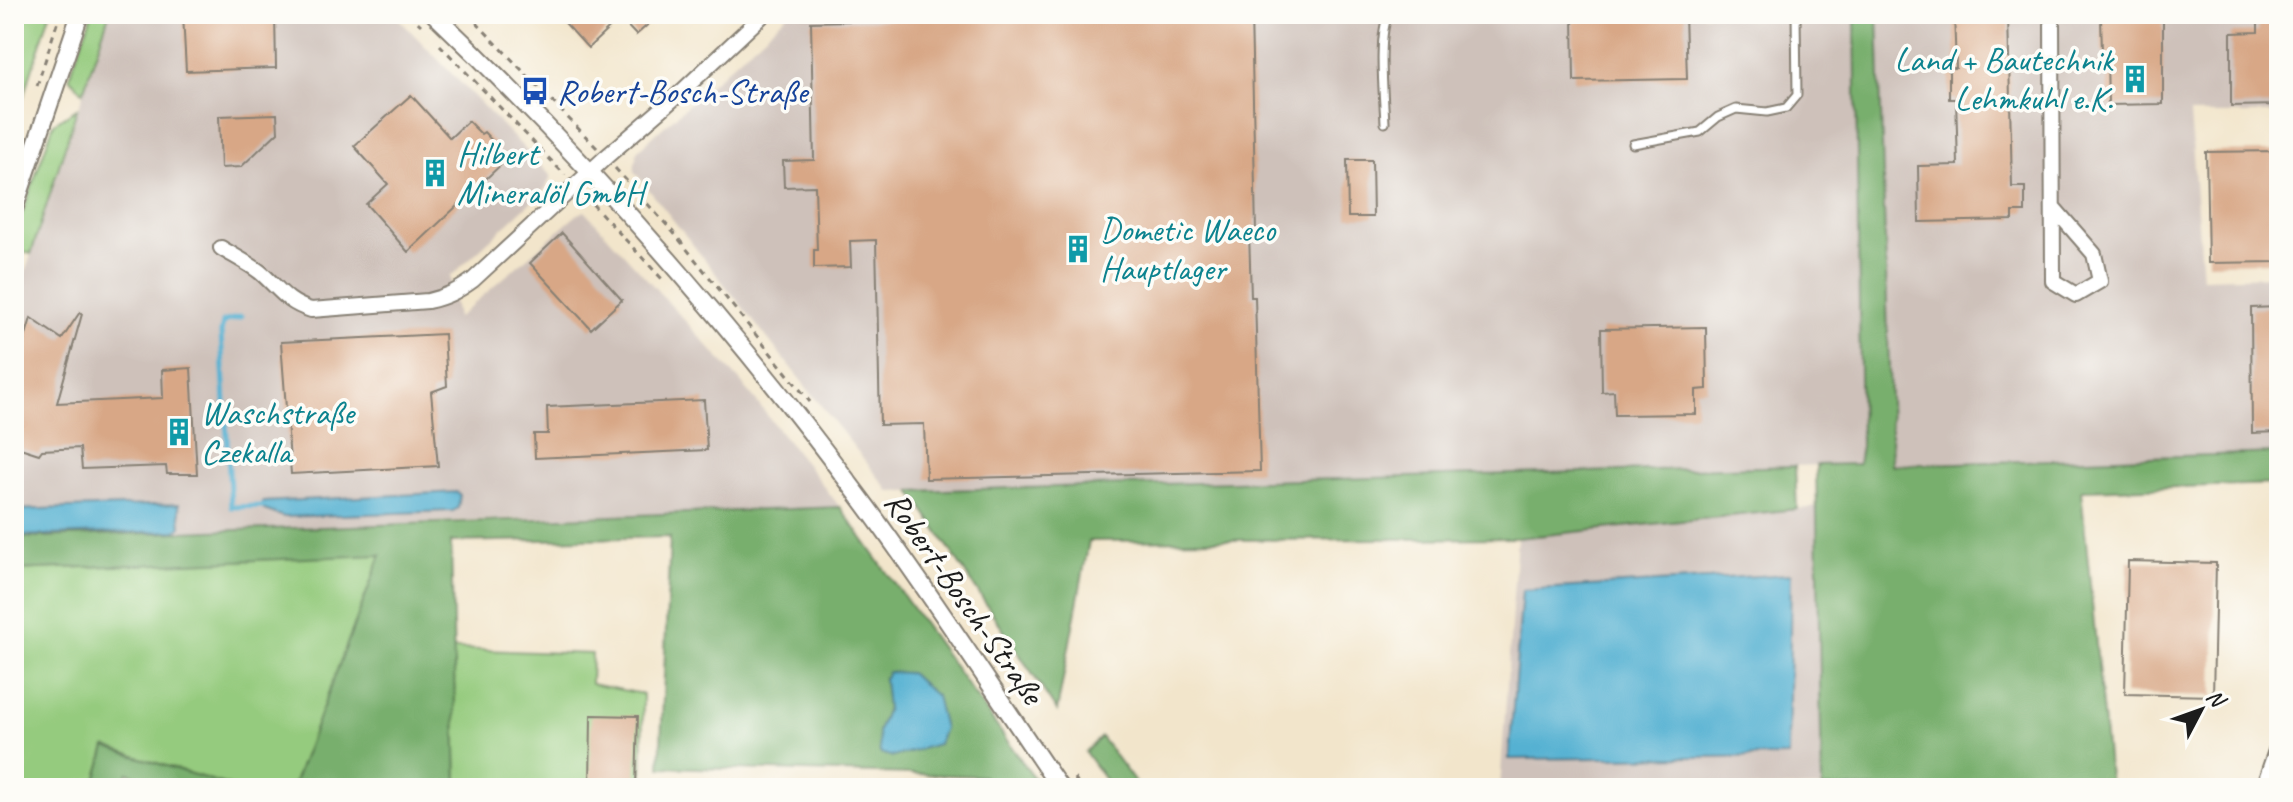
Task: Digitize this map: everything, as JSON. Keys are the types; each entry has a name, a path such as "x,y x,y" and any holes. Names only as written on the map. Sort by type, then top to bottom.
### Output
{"street":[{"path":"14,209 80,14"},
{"path":"221,248 260,273 296,306 311,310 428,301 458,291 764,14"},
{"path":"2052,14 2053,281 2076,295 2100,281 2094,254 2053,207"},
{"name":"Robert-Bosch-Straße","path":"429,21 589,173 720,320 846,479 1060,788"},
{"path":"2263,788 2279,742"}],"lane":[{"path":"1385,123 1383,40 1389,14"},
{"path":"1633,144 1700,132 1718,117 1736,109 1767,112 1786,108 1797,95 1796,14"}],"path":[{"path":"37,85 60,14"},
{"path":"409,14 429,21"},
{"path":"434,39 671,290"}],"shaded area":[{"path":"109,14 394,14 551,176 546,188 450,277 457,318 585,211 740,381 840,507 14,538 14,307"},
{"path":"788,14 1855,14 1861,446 1858,464 890,492 634,171 637,151"},
{"path":"1878,14 2279,14 2279,114 2190,114 2202,278 2279,276 2279,453 1892,465"},
{"path":"1818,507 1822,788 1500,788 1517,538"}],"green space":[{"path":"14,14 50,14 14,126"},
{"path":"92,14 109,14 83,92 69,77"},
{"path":"1855,14 1878,14 1892,465 2279,453 2279,484 2081,490 2110,788 1822,788 1816,465 1858,464 1861,446"},
{"path":"77,109 31,254 14,249 14,237 54,123"},
{"path":"1795,466 1797,509 1517,538 1089,541 1057,711 911,491"},
{"path":"840,507 1041,788 990,788 983,776 660,767 670,537 451,542 457,788 292,788 381,555 14,570 14,538","holes":["884,679 938,744 878,732 887,708"]},
{"path":"382,554 292,788 236,788 106,747 94,788 14,788 14,570"},
{"path":"453,649 592,654 591,684 643,694 642,788 457,788"},
{"path":"1101,737 1139,788 1111,788 1085,752"},
{"path":"106,747 236,788 173,788 128,773 123,788 94,788"}],"water":[{"path":"457,492 460,495 458,508 453,511 284,517 264,510 263,502"},
{"path":"179,504 181,527 176,531 14,536 14,510"},
{"path":"1791,574 1788,756 1509,759 1522,590"},
{"path":"888,672 910,673 936,696 944,728 938,744 893,757 880,753 878,732 887,708 884,679"}],"building":[{"path":"183,14 275,14 276,68 186,71"},
{"path":"557,14 660,14 636,35 620,18 588,48"},
{"name":"Dometic Waeco Hauptlager","path":"1108,14 1251,14 1256,232 1249,232 1251,297 1255,297 1260,471 926,479 924,424 880,425 876,240 850,241 851,267 814,268 814,250 817,250 815,186 784,187 783,161 814,160 811,22"},
{"path":"1573,14 1685,14 1687,79 1574,81"},
{"path":"1954,14 2008,14 2012,187 2025,187 2025,212 2013,212 2013,220 1919,222 1918,166 1958,165 1956,99 1949,99 1949,68 1956,68"},
{"name":"Land + Bautechnik Lehmkuhl e.K.","path":"2105,14 2163,14 2163,104 2108,105 2107,56 2102,51 2101,18"},
{"path":"2258,14 2279,14 2279,105 2231,106 2231,33 2258,32"},
{"name":"Hilbert Mineralöl GmbH","path":"411,95 450,138 468,121 481,134 484,132 505,161 408,252 366,204 388,184 354,146"},
{"path":"277,114 278,132 241,167 221,168 219,116"},
{"path":"2279,151 2279,262 2208,263 2206,152"},
{"path":"1347,160 1372,160 1373,217 1348,217"},
{"path":"562,233 622,300 591,329 530,263"},
{"path":"2279,307 2279,432 2252,433 2251,308"},
{"path":"80,312 82,314 57,403 163,398 162,370 191,368 197,474 167,474 166,466 82,469 80,448 42,450 39,454 14,446 14,375 31,318 62,339"},
{"path":"1706,327 1707,389 1696,390 1696,414 1615,415 1614,391 1602,392 1601,329"},
{"path":"444,334 447,386 431,392 438,466 291,474 281,342"},
{"path":"704,400 707,450 535,458 534,434 548,434 547,407"},
{"path":"2128,561 2216,563 2213,696 2125,694"},
{"path":"591,715 638,716 636,788 590,788"}],"waterway":[{"path":"241,317 223,322 221,333 231,507 264,506"}],"place":[{"name":"Land + Bautechnik Lehmkuhl e.K.","path":"2135,79"},
{"name":"Robert-Bosch-Straße","path":"535,91"},
{"name":"Hilbert Mineralöl GmbH","path":"435,173"},
{"name":"Dometic Waeco Hauptlager","path":"1078,249"},
{"name":"Waschstraße Czekalla","path":"179,432"}]}
